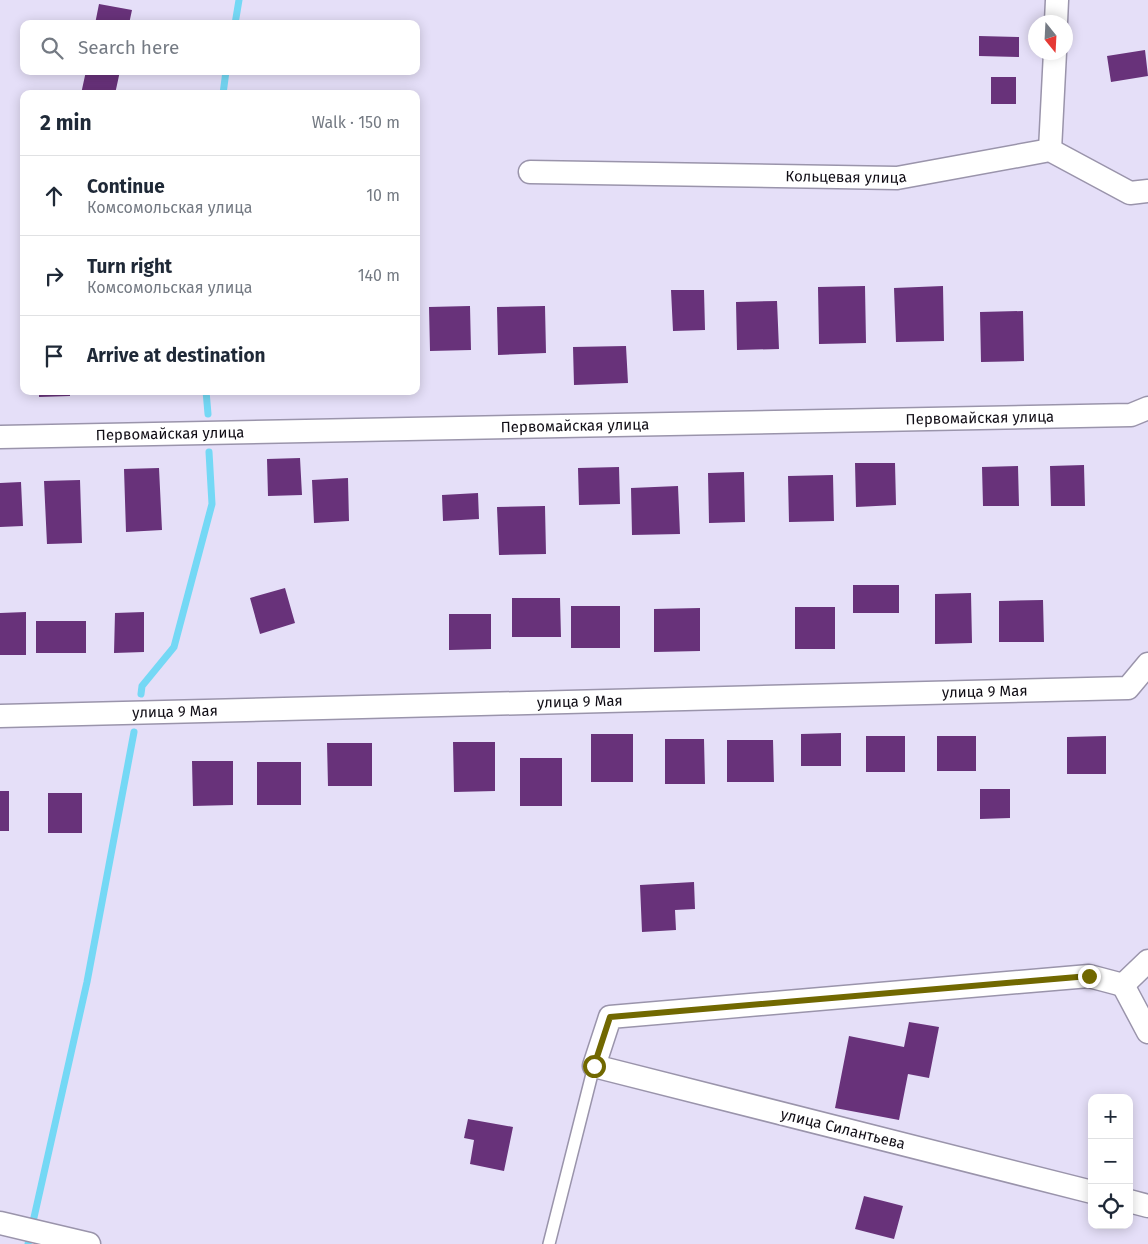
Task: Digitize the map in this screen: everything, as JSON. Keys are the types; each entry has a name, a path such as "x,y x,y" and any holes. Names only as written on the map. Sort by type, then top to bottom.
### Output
{"street":[{"path":"1056,15 1057,0"},
{"path":"1054,60 1050,150 1130,193 1148,191"},
{"name":"Кольцевая улица","path":"530,172 897,178 1050,150"},
{"name":"Первомайская улица","path":"0,437 1132,415 1148,408"},
{"name":"улица 9 Мая","path":"0,716 1128,688 1148,664"},
{"path":"1123,985 1148,961"},
{"path":"594,1066 610,1017 1089,976 1123,985 1148,1032"},
{"name":"улица Силантьева","path":"594,1066 1088,1191"},
{"path":"1133,1203 1148,1206"},
{"path":"0,1223 89,1244"}],"lane":[{"path":"549,1244 594,1066"}],"building":[{"path":"99,4 132,10 130,20 96,20"},
{"path":"979,36 1019,37 1019,57 979,56"},
{"path":"1145,50 1148,76 1111,82 1107,56"},
{"path":"85,75 119,75 116,90 82,90"},
{"path":"991,77 1016,77 1016,104 991,104"},
{"path":"865,286 866,343 819,344 818,287"},
{"path":"943,286 944,341 896,342 894,288"},
{"path":"671,290 704,290 705,330 673,331"},
{"path":"777,301 779,349 737,350 736,302"},
{"path":"470,306 471,350 430,351 429,307"},
{"path":"545,306 546,353 498,355 497,307"},
{"path":"1023,311 1024,361 981,362 980,312"},
{"path":"626,346 628,383 574,385 573,347"},
{"path":"39,395 70,395 70,396 39,397"},
{"path":"300,458 302,495 268,496 267,459"},
{"path":"855,463 895,463 896,505 856,507"},
{"path":"1084,465 1085,506 1051,506 1050,466"},
{"path":"1018,466 1019,506 983,506 982,467"},
{"path":"619,467 620,504 579,505 578,468"},
{"path":"159,468 162,530 126,532 124,469"},
{"path":"744,472 745,522 709,523 708,473"},
{"path":"833,475 834,521 789,522 788,476"},
{"path":"348,478 349,521 314,523 312,480"},
{"path":"80,480 82,543 47,544 44,481"},
{"path":"21,482 23,526 0,527 0,483"},
{"path":"678,486 680,534 632,535 631,488"},
{"path":"478,493 479,519 443,521 442,495"},
{"path":"545,506 546,554 499,555 497,507"},
{"path":"853,585 899,585 899,613 853,613"},
{"path":"285,588 295,623 260,634 250,598"},
{"path":"971,593 972,643 935,644 935,594"},
{"path":"512,598 560,598 561,637 512,637"},
{"path":"1043,600 1044,642 999,642 999,601"},
{"path":"571,606 620,606 620,648 571,648"},
{"path":"795,607 835,607 835,649 795,649"},
{"path":"700,608 700,651 654,652 654,609"},
{"path":"26,612 26,655 0,655 0,613"},
{"path":"144,612 144,652 114,653 115,613"},
{"path":"449,614 491,614 491,649 449,650"},
{"path":"36,621 86,621 86,653 36,653"},
{"path":"841,733 841,766 801,766 801,734"},
{"path":"591,734 633,734 633,782 591,782"},
{"path":"866,736 905,736 905,772 866,772"},
{"path":"937,736 976,736 976,771 937,771"},
{"path":"1106,736 1106,774 1067,774 1067,737"},
{"path":"665,739 704,739 705,784 665,784"},
{"path":"727,740 773,740 774,782 727,782"},
{"path":"453,742 495,742 495,791 454,792"},
{"path":"327,743 372,743 372,786 328,786"},
{"path":"520,758 562,758 562,806 520,806"},
{"path":"192,761 233,761 233,805 193,806"},
{"path":"257,762 301,762 301,805 257,805"},
{"path":"980,789 1010,789 1010,818 980,819"},
{"path":"0,791 9,791 9,831 0,831"},
{"path":"48,793 82,793 82,833 48,833"},
{"path":"694,882 695,909 675,910 676,930 642,932 640,885"},
{"path":"909,1022 939,1027 929,1078 908,1074 899,1120 835,1108 849,1036 904,1047"},
{"path":"468,1119 513,1127 504,1171 470,1164 474,1140 464,1138"},
{"path":"864,1196 903,1206 894,1239 855,1229"}],"waterway":[{"path":"236,20 239,0"},
{"path":"224,90 225,75"},
{"path":"206,395 208,414"},
{"path":"141,694 142,686 174,647 212,504 209,452"},
{"path":"28,1244 87,982 134,732"}],"route":[{"path":"594,1066 610,1017 1089,976"}]}
